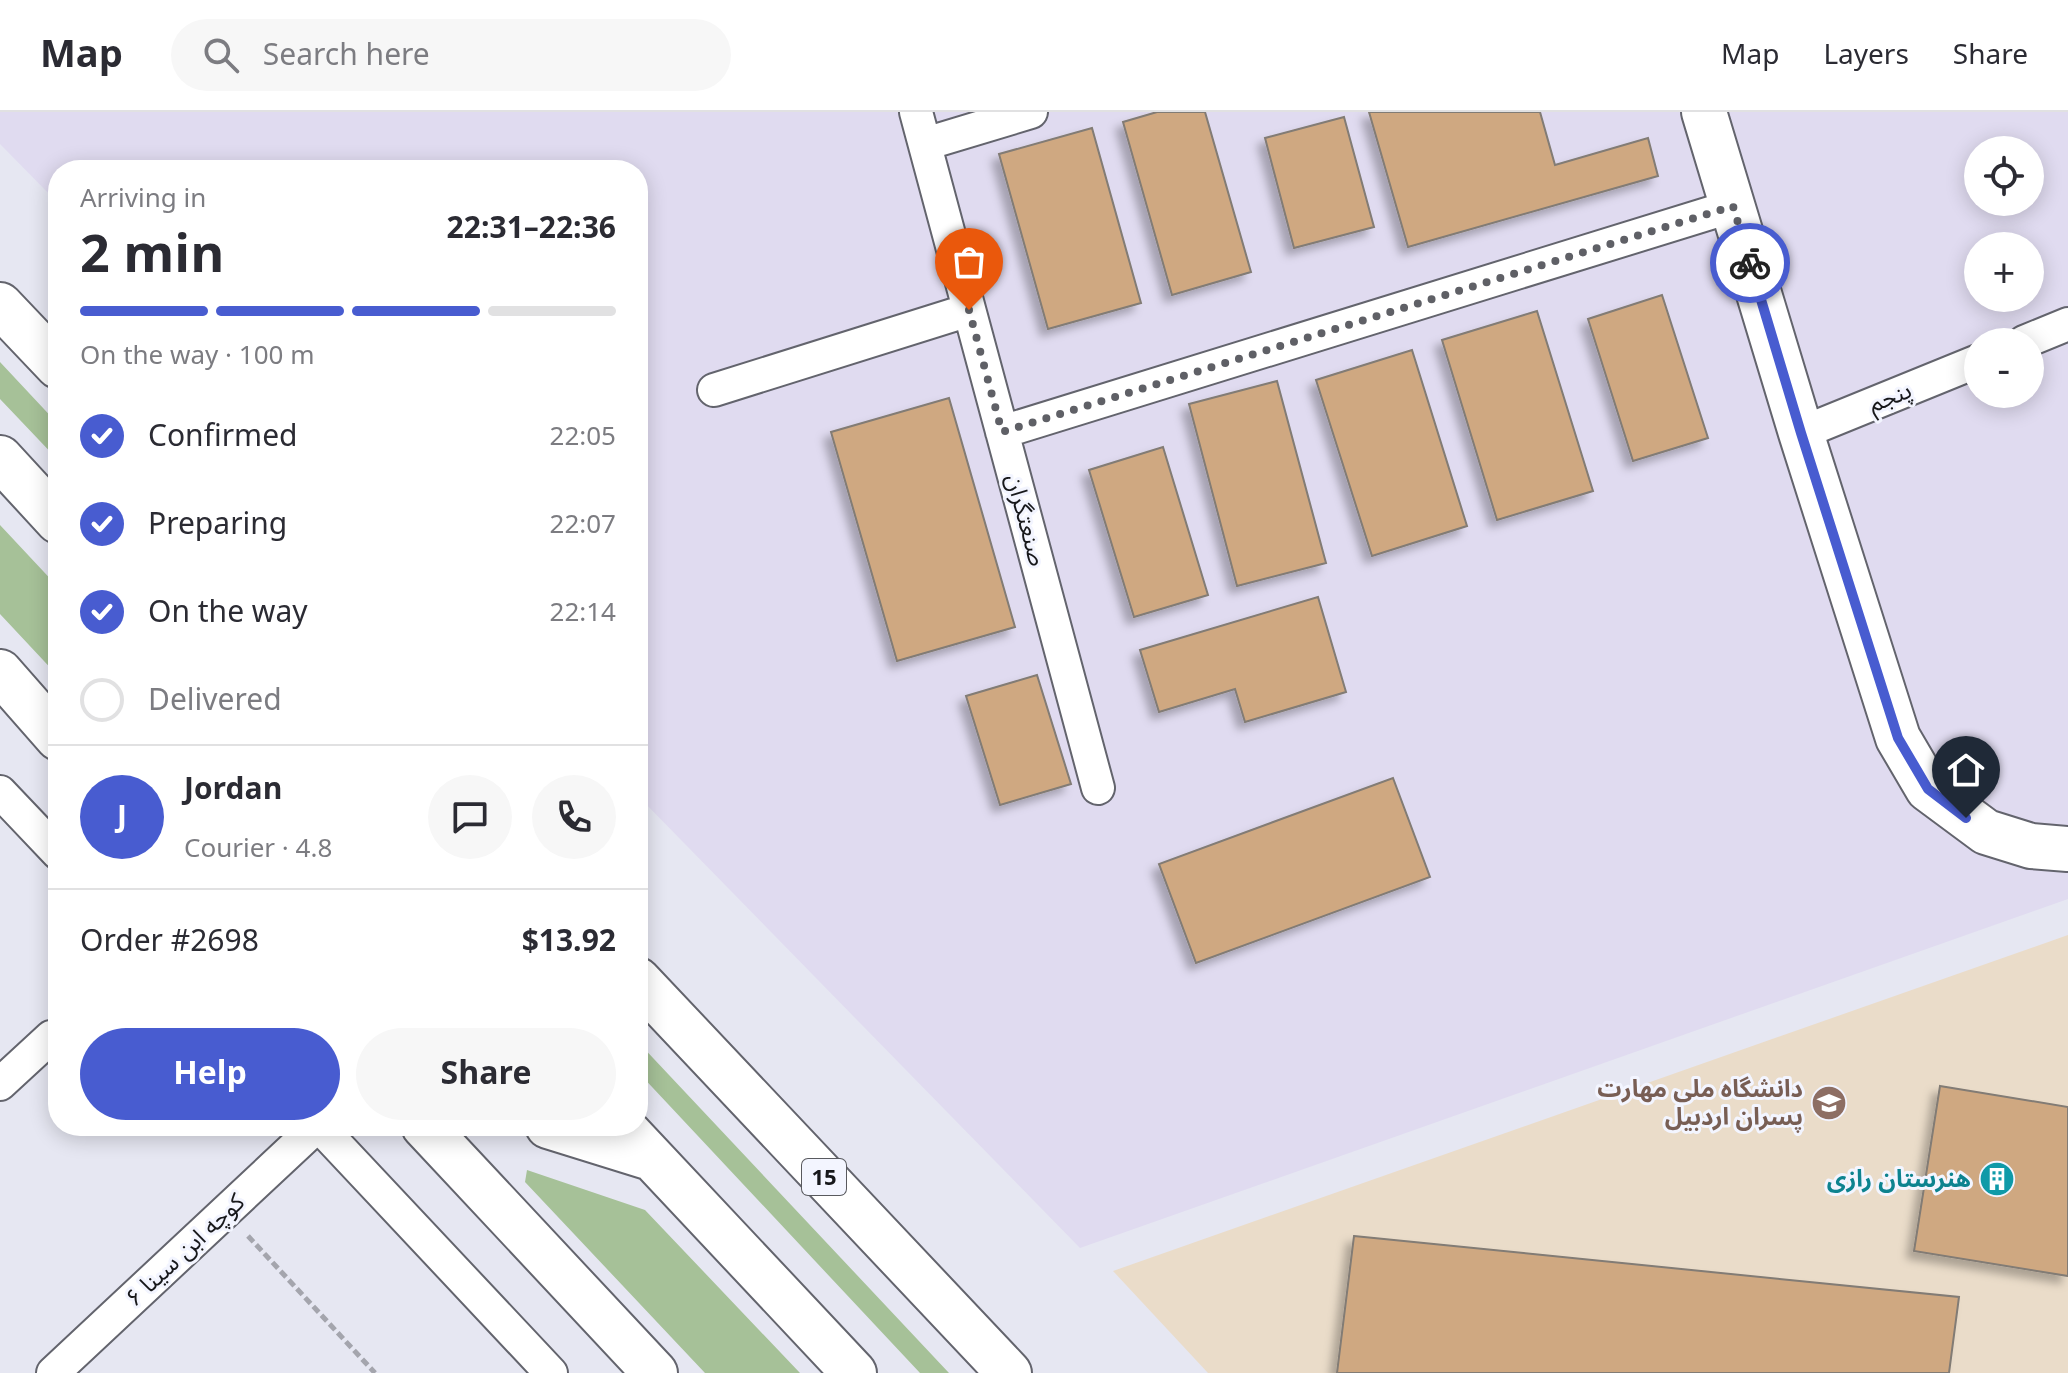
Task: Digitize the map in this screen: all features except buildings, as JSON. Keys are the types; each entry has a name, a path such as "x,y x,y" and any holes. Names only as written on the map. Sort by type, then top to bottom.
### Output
{"main road":[{"path":"1704,112 1898,738 1928,789 1986,832 2031,846 2068,849"},
{"path":"0,305 48,355"},
{"path":"0,458 48,510"},
{"path":"0,672 48,727"},
{"path":"0,722 48,733"},
{"name":"15","path":"648,991 1009,1373"},
{"path":"433,1136 655,1373"},
{"path":"580,1136 651,1158"},
{"path":"631,1136 854,1373"}],"street":[{"name":"صنعتگران","path":"916,112 1098,788"},
{"path":"925,144 1031,112"},
{"path":"1002,432 1733,206"},
{"path":"714,390 969,310"},
{"path":"2044,334 2068,324"},
{"name":"پنجم","path":"1801,433 1964,367"},
{"path":"0,792 48,842"},
{"path":"0,1084 48,1040"},
{"name":"کوچه ابن سینا ۶","path":"53,1373 307,1136"},
{"path":"327,1136 551,1373"}],"path":[{"path":"226,1212 375,1373"}],"shaded area":[{"path":"0,112 2068,112 2068,899 1080,1248 648,806 648,160 48,160 48,193 0,144"},
{"name":"دانشگاه ملی مهارت پسران اردبیل","path":"2068,935 2068,1373 1208,1373 1113,1271"}],"green space":[{"path":"0,362 48,413 48,449 0,399"},
{"path":"0,525 48,576 48,665 0,614"},
{"path":"648,1053 949,1373 920,1373 648,1083"},
{"path":"527,1170 645,1210 800,1373 705,1373 525,1182"}],"way so far":[{"path":"969,310 1002,432 1733,206 1750,263"}],"place":[{"name":"دانشگاه ملی مهارت پسران اردبیل","path":"1829,1103"},
{"name":"هنرستان رازی","path":"1997,1179"}],"route":[{"path":"1750,263 1898,738 1928,789 1966,818"}]}
